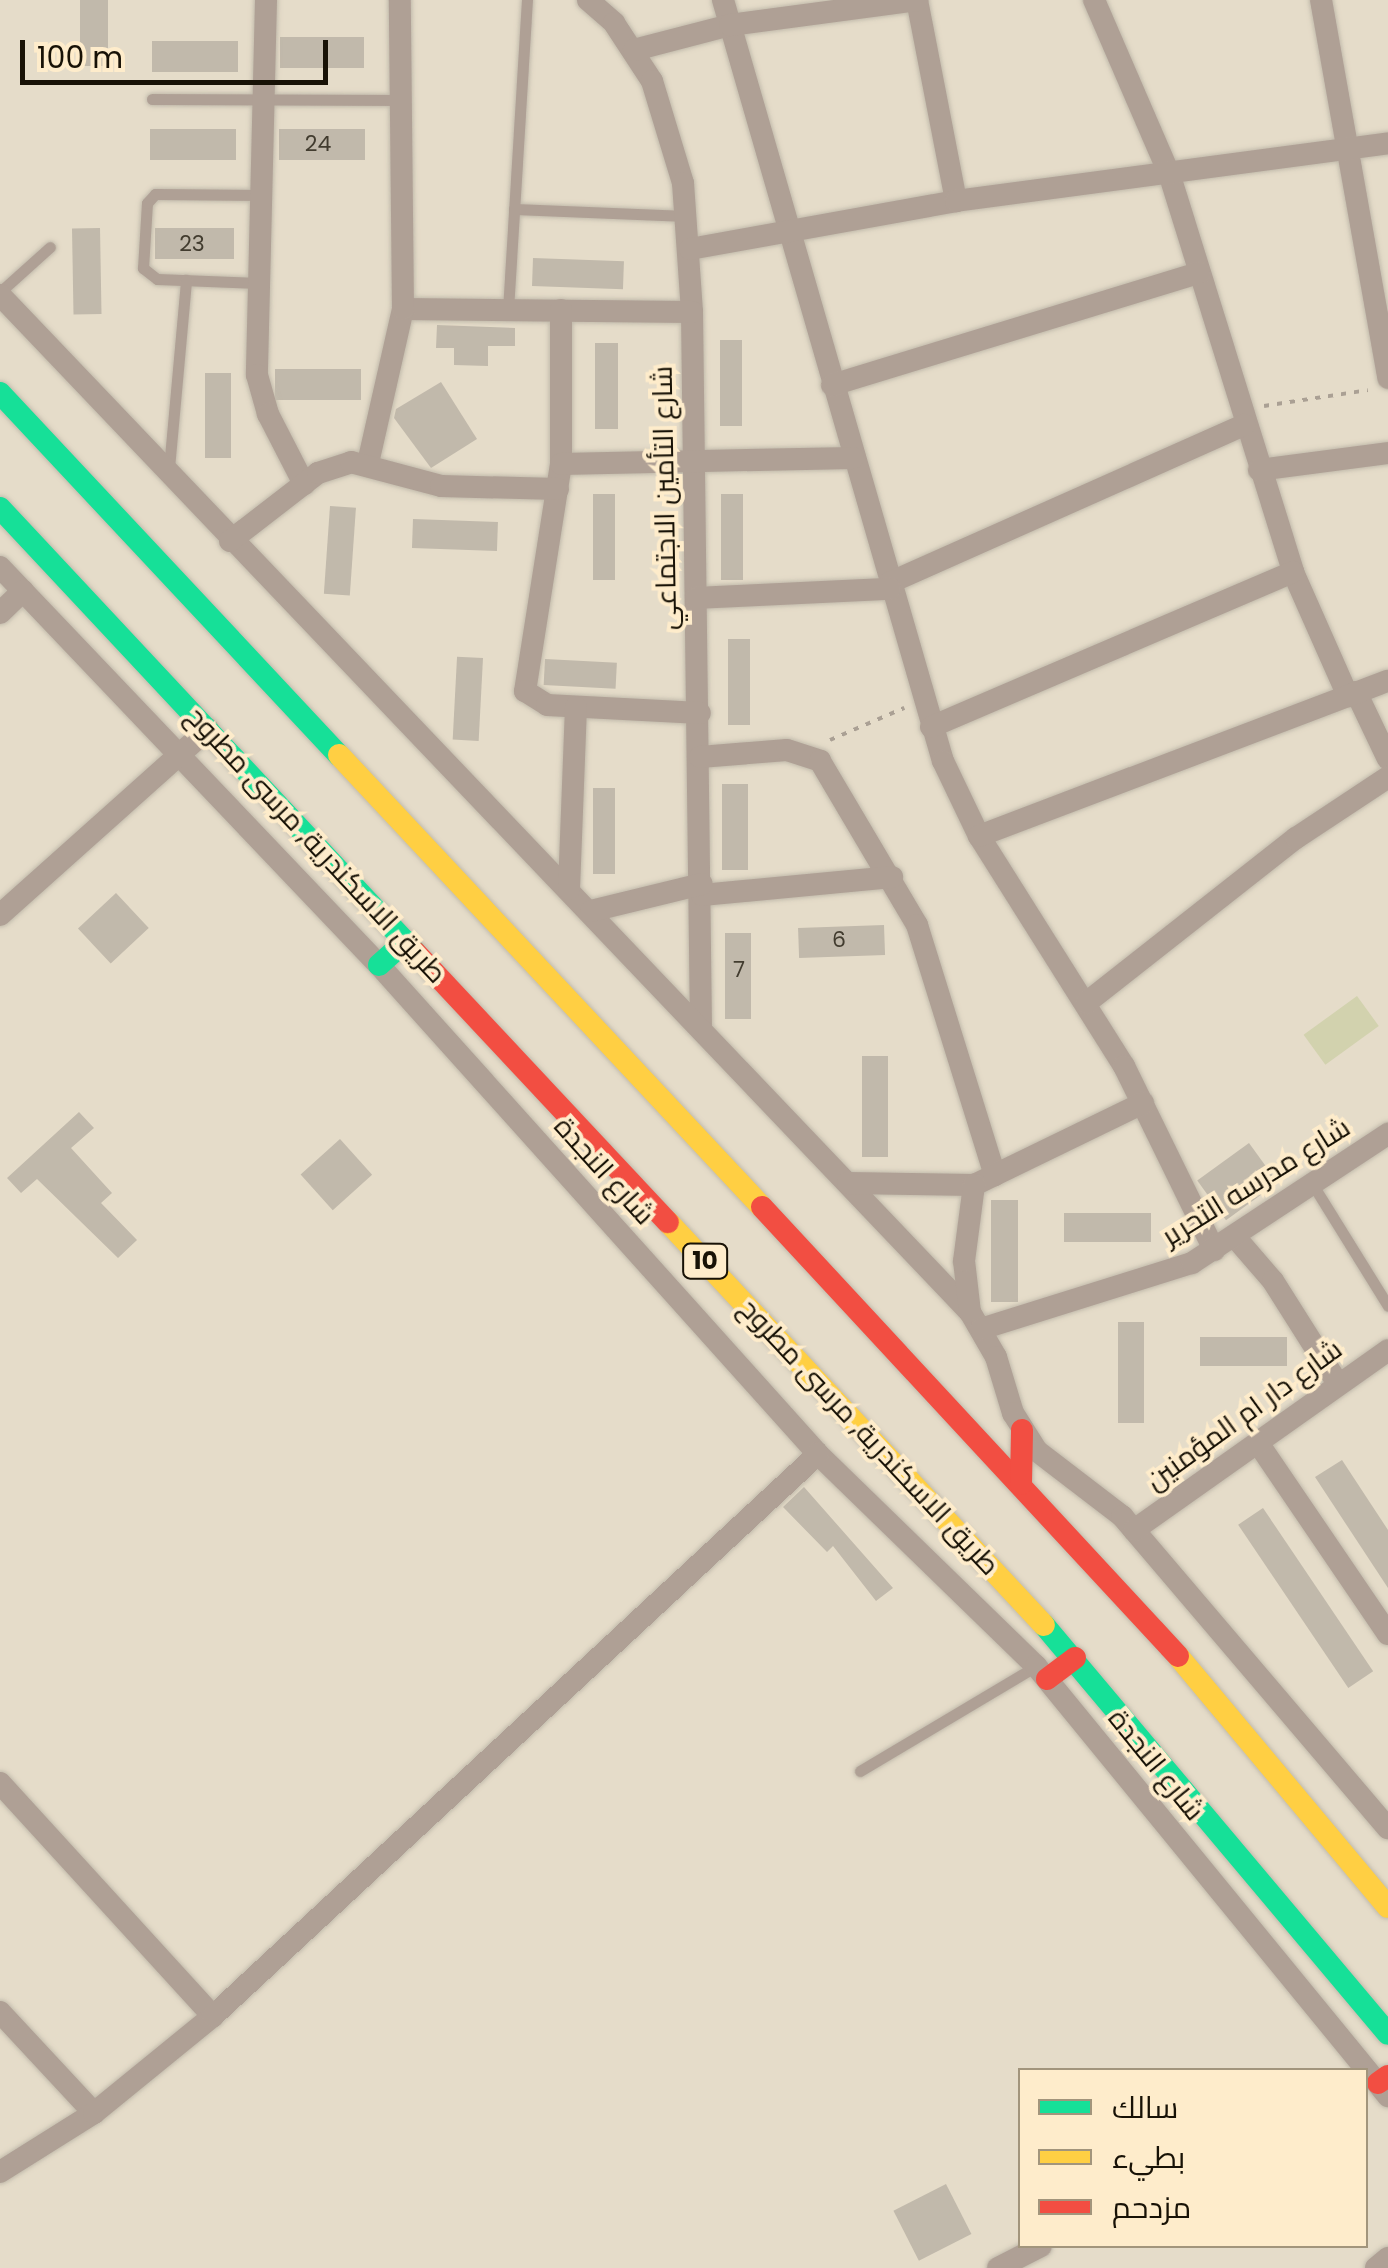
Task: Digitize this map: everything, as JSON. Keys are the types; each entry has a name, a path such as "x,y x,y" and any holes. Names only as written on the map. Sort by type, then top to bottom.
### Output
{"main road":[{"path":"0,394 1021,1484 1240,1725 1388,1908"},
{"name":"طريق الاسكندرية, مرسى مطروح","path":"0,508 1076,1658 1388,2034"},
{"path":"378,964 406,942"},
{"path":"1021,1484 1022,1430"},
{"path":"1042,1672 1076,1658"}],"street":[{"path":"266,0 258,284 261,395 304,484"},
{"path":"368,463 403,308 400,0"},
{"name":"شارع التأمين الاجتماعي","path":"588,0 634,50 666,112 687,216 700,713 702,1024"},
{"path":"723,0 931,727 979,836 1086,1003 1143,1103 1214,1250"},
{"path":"634,50 730,25 917,0 956,201"},
{"path":"1094,0 1169,173 1293,572 1388,759"},
{"path":"1321,0 1344,150 1384,336 1379,384"},
{"path":"690,249 956,201 1388,143"},
{"path":"832,385 1199,274"},
{"path":"0,293 168,478 702,1024 975,1320"},
{"path":"403,308 692,312"},
{"path":"562,310 561,464 522,682 538,703 700,713"},
{"path":"696,598 889,586 1242,417"},
{"path":"1260,470 1388,453"},
{"path":"561,464 853,458"},
{"path":"230,541 334,466 368,463 441,486 558,490"},
{"name":"شارع النجدة","path":"0,567 378,964 818,1454 1042,1672 1368,2068"},
{"path":"931,727 1293,572"},
{"path":"0,613 23,591"},
{"path":"979,836 1388,681"},
{"path":"569,888 576,707"},
{"path":"0,914 208,729"},
{"path":"700,757 803,753 820,761 892,877 927,950 984,1180 964,1261 975,1320 1022,1430 1053,1468 1109,1504 1134,1530 1388,1828"},
{"path":"1086,1003 1296,838 1388,778"},
{"path":"592,911 702,890 892,877"},
{"path":"848,1183 984,1180 1143,1103"},
{"name":"شارع مدرسه التحرير","path":"975,1320 1168,1273 1214,1250 1388,1134"},
{"path":"1235,1236 1272,1281 1338,1384"},
{"name":"شارع دار ام المؤمنين","path":"1134,1530 1388,1350"},
{"path":"1258,1443 1388,1634"},
{"path":"0,2172 94,2113 213,2016 818,1454"},
{"path":"0,1784 213,2016"},
{"path":"0,2012 94,2113"},
{"path":"998,2268 1037,2248"},
{"path":"1376,2268 1388,2258"}],"lane":[{"path":"508,310 527,0"},
{"path":"152,100 400,100"},
{"path":"258,284 150,277 143,268 150,198 261,195"},
{"path":"514,209 687,216"},
{"path":"0,293 50,248"},
{"path":"168,478 186,280"},
{"path":"1312,1185 1388,1306"},
{"path":"860,1771 1042,1672"}],"path":[{"path":"1242,417 1379,384"},
{"path":"803,753 923,700"}],"green space":[{"path":"1357,996 1379,1026 1325,1065 1304,1035"}],"building":[{"path":"80,0 108,0 108,66 80,66"},
{"path":"280,37 364,37 364,68 280,68"},
{"path":"152,41 238,41 238,72 152,72"},
{"path":"150,129 236,129 236,160 150,160"},
{"path":"279,129 365,129 365,160 279,160"},
{"path":"72,228 100,228 102,314 74,314"},
{"path":"155,228 234,228 234,259 155,259"},
{"path":"533,258 624,261 623,289 532,286"},
{"path":"437,325 515,328 515,346 488,346 488,366 454,365 454,348 436,348"},
{"path":"720,340 742,340 742,426 720,426"},
{"path":"595,343 618,343 618,429 595,429"},
{"path":"275,369 361,369 361,400 275,400"},
{"path":"205,373 231,373 231,458 205,458"},
{"path":"441,382 477,439 431,468 394,418 396,409"},
{"path":"593,494 615,494 615,580 593,580"},
{"path":"721,494 743,494 743,580 721,580"},
{"path":"330,506 356,508 350,596 324,594"},
{"path":"413,519 498,522 497,551 412,548"},
{"path":"728,639 750,639 750,725 728,725"},
{"path":"457,657 483,658 479,741 453,740"},
{"path":"545,659 617,663 616,689 544,685"},
{"path":"722,784 748,784 748,870 722,870"},
{"path":"593,788 615,788 615,874 593,874"},
{"path":"116,893 149,928 111,964 78,928"},
{"path":"884,925 885,955 799,958 798,928"},
{"path":"725,933 751,933 751,1019 725,1019"},
{"path":"862,1056 888,1056 888,1157 862,1157"},
{"path":"79,1112 94,1128 71,1148 112,1193 101,1203 137,1240 118,1258 37,1179 21,1193 7,1178"},
{"path":"340,1139 372,1175 333,1210 301,1174"},
{"path":"1249,1143 1278,1183 1226,1220 1197,1181"},
{"path":"991,1200 1018,1200 1018,1302 991,1302"},
{"path":"1064,1213 1151,1213 1151,1242 1064,1242"},
{"path":"1118,1322 1144,1322 1144,1423 1118,1423"},
{"path":"1200,1337 1287,1337 1287,1366 1200,1366"},
{"path":"1342,1460 1388,1530 1388,1588 1315,1477"},
{"path":"804,1487 893,1588 876,1601 833,1546 827,1552 783,1507"},
{"path":"1263,1508 1373,1671 1348,1688 1238,1525"},
{"path":"946,2184 971,2234 919,2261 893,2211"}],"traffic: fast":[{"path":"0,393 339,755"},
{"path":"0,508 415,952"},
{"path":"379,965 406,941"},
{"path":"1044,1625 1388,2034"}],"traffic: slow":[{"path":"339,755 762,1207"},
{"path":"668,1222 1044,1625"},
{"path":"1178,1656 1388,1907"}],"traffic: jam":[{"path":"415,952 668,1222"},
{"path":"762,1207 1178,1656"},
{"path":"1021,1484 1022,1430"},
{"path":"1047,1679 1075,1658"},
{"path":"1378,2083 1388,2076"}]}
